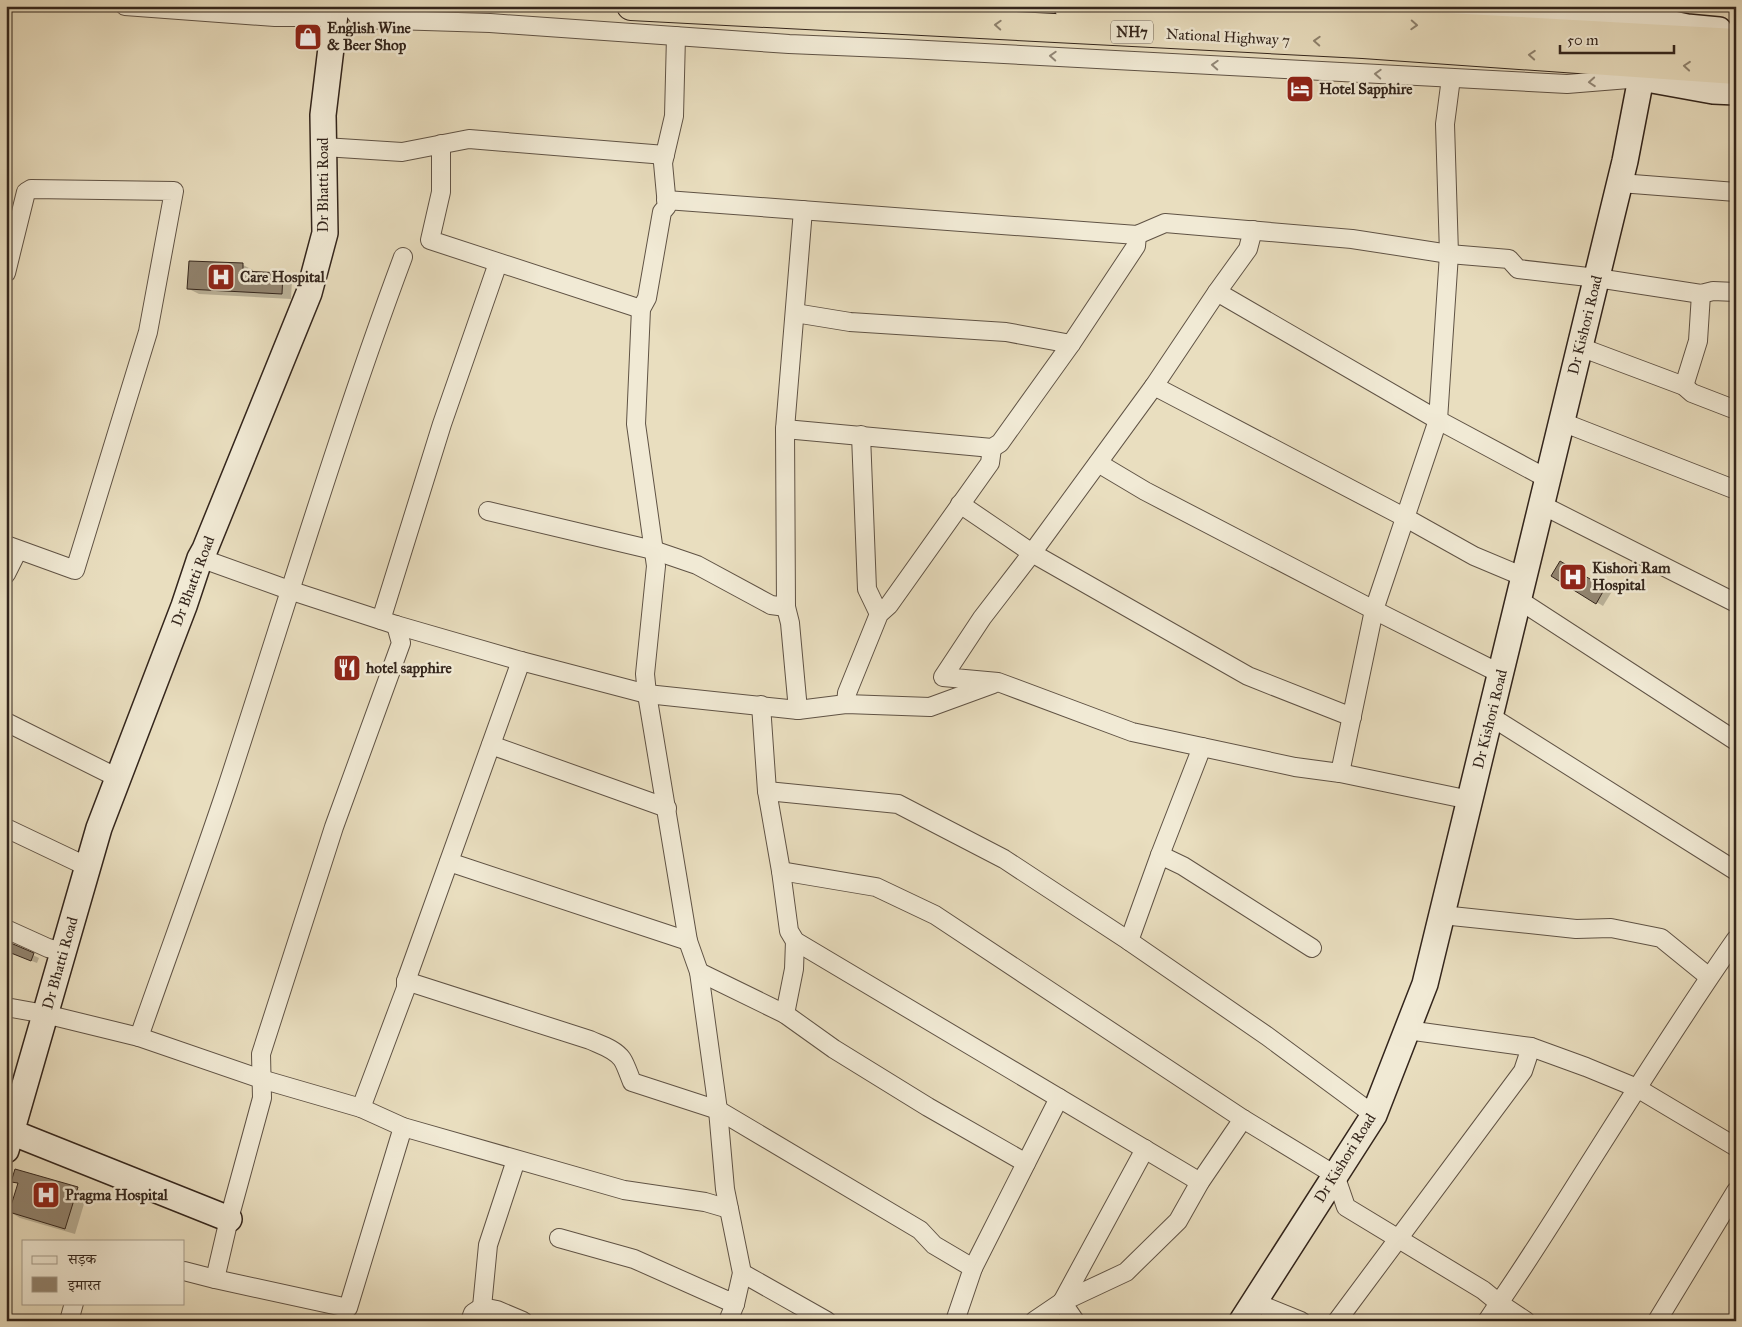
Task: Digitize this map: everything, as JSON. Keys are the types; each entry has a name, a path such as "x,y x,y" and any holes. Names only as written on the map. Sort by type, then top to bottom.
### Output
{"highway":[{"name":"National Highway 7","path":"631,6 1363,44 1653,37 1736,70"},
{"name":"NH7","path":"1068,6 1736,43"}],"street":[{"path":"125,6 284,17 320,16 327,6"},
{"name":"Dr Bhatti Road","path":"8,1137 99,828 184,606 200,558 310,292 325,233 323,115 336,6"},
{"path":"350,6 360,19 490,23 789,44 977,52 1567,84 1653,37"},
{"path":"1429,6 1653,37 1715,30 1736,30"},
{"path":"676,36 674,116 663,163 667,206 662,212 647,298 641,310 636,424 652,550 656,566 645,674 688,941 699,972 718,1110 729,1209 742,1273 736,1304 728,1321"},
{"path":"1653,37 1714,91 1736,92"},
{"name":"Dr Kishori Road","path":"1248,1311 1374,1115 1425,984 1620,183 1653,37"},
{"path":"1340,773 1374,610 1438,420 1449,254 1445,124 1451,78"},
{"path":"324,148 402,152 470,139 665,155"},
{"path":"441,144 441,192 430,240 641,310"},
{"path":"1620,183 1736,192"},
{"path":"6,273 26,192 31,189 174,191 148,332 75,570 12,547 6,574"},
{"path":"666,200 1137,235 1165,223 1253,230 1352,239 1449,254 1509,259 1518,268 1701,294 1713,291 1736,292"},
{"path":"798,710 790,623 786,607 785,429 803,210"},
{"path":"1253,230 1248,248 1154,386 982,618 943,677 998,682 1132,732 1295,767 1340,773 1470,800"},
{"path":"785,429 992,448 1000,443 1071,344 1136,246 1137,235"},
{"path":"139,1037 226,787 289,590 380,319 403,257"},
{"path":"215,1279 229,1218 262,1098 260,1054 334,827 401,643 388,622 442,424 498,263"},
{"path":"1217,292 1438,420 1548,479"},
{"path":"1684,386 1698,341 1701,294"},
{"path":"795,313 850,322 1006,332 1071,344"},
{"path":"1580,347 1684,386 1692,393 1736,410"},
{"path":"1154,386 1406,518 1474,556 1522,588 1736,741"},
{"path":"1562,422 1736,490"},
{"path":"861,435 867,590 879,614"},
{"path":"846,704 847,693 879,614 889,605 990,463 992,448"},
{"path":"1098,463 1145,491 1501,674"},
{"path":"960,504 1032,553 1248,676 1352,717"},
{"path":"1542,505 1736,603"},
{"path":"488,511 652,550 697,565 771,605 786,607"},
{"path":"200,558 289,590 388,622 521,661 647,694 798,710 846,704 930,707 998,682"},
{"path":"361,1108 406,988 406,981 521,661"},
{"path":"761,705 767,791 781,870 789,931 795,941 1200,1182"},
{"path":"1490,716 1736,871"},
{"path":"6,722 118,778"},
{"path":"491,745 667,808"},
{"path":"1128,941 1202,747"},
{"path":"767,791 898,804 1004,859 1268,1036 1374,1115"},
{"path":"6,828 88,867"},
{"path":"1160,855 1183,866 1312,948"},
{"path":"449,862 688,941"},
{"path":"781,870 876,887 935,915 1243,1119 1335,1175 1346,1207 1483,1290 1526,1321"},
{"path":"1442,915 1576,929 1611,928 1661,938 1709,977"},
{"path":"6,928 48,948 63,952"},
{"path":"1487,1321 1529,1259 1709,977 1736,939"},
{"path":"785,1014 794,969 795,941"},
{"path":"699,972 785,1014 834,1049 928,1107 1026,1163"},
{"path":"406,981 590,1040 614,1050 623,1060 632,1082 718,1110 920,1230 934,1245 973,1268"},
{"path":"6,1007 45,1014 139,1037 260,1079 361,1108 403,1127 516,1160 624,1190 704,1202 729,1209"},
{"path":"1407,1030 1531,1047 1637,1088 1736,1147"},
{"path":"1337,1321 1523,1071 1531,1047"},
{"path":"955,1321 973,1268 1059,1098"},
{"path":"1034,1321 1062,1302 1126,1272 1178,1221 1200,1182 1243,1119"},
{"path":"185,1271 346,1315 403,1127"},
{"path":"8,1137 229,1218"},
{"path":"1062,1302 1145,1149"},
{"path":"482,1308 488,1245 516,1160"},
{"path":"1656,1321 1736,1191"},
{"path":"560,1238 634,1260 736,1304"},
{"path":"742,1273 826,1321"},
{"path":"1062,1302 1075,1321"},
{"path":"69,1321 74,1304"},
{"path":"470,1321 472,1313 482,1308 497,1310 523,1321"},
{"path":"1248,1311 1301,1321"}],"building":[{"path":"189,261 243,263 243,271 283,273 282,294 187,289"},
{"path":"1560,561 1605,588 1596,604 1551,576"},
{"path":"6,941 34,953 31,961 6,951"},
{"path":"15,1169 78,1187 65,1229 9,1212 18,1183 11,1182"}],"place":[{"name":"English Wine & Beer Shop","path":"308,37"},
{"name":"Hotel Sapphire","path":"1300,89"},
{"name":"Care Hospital","path":"221,277"},
{"name":"Kishori Ram Hospital","path":"1573,577"},
{"name":"hotel sapphire","path":"347,668"},
{"name":"Pragma Hospital","path":"46,1195"}]}
